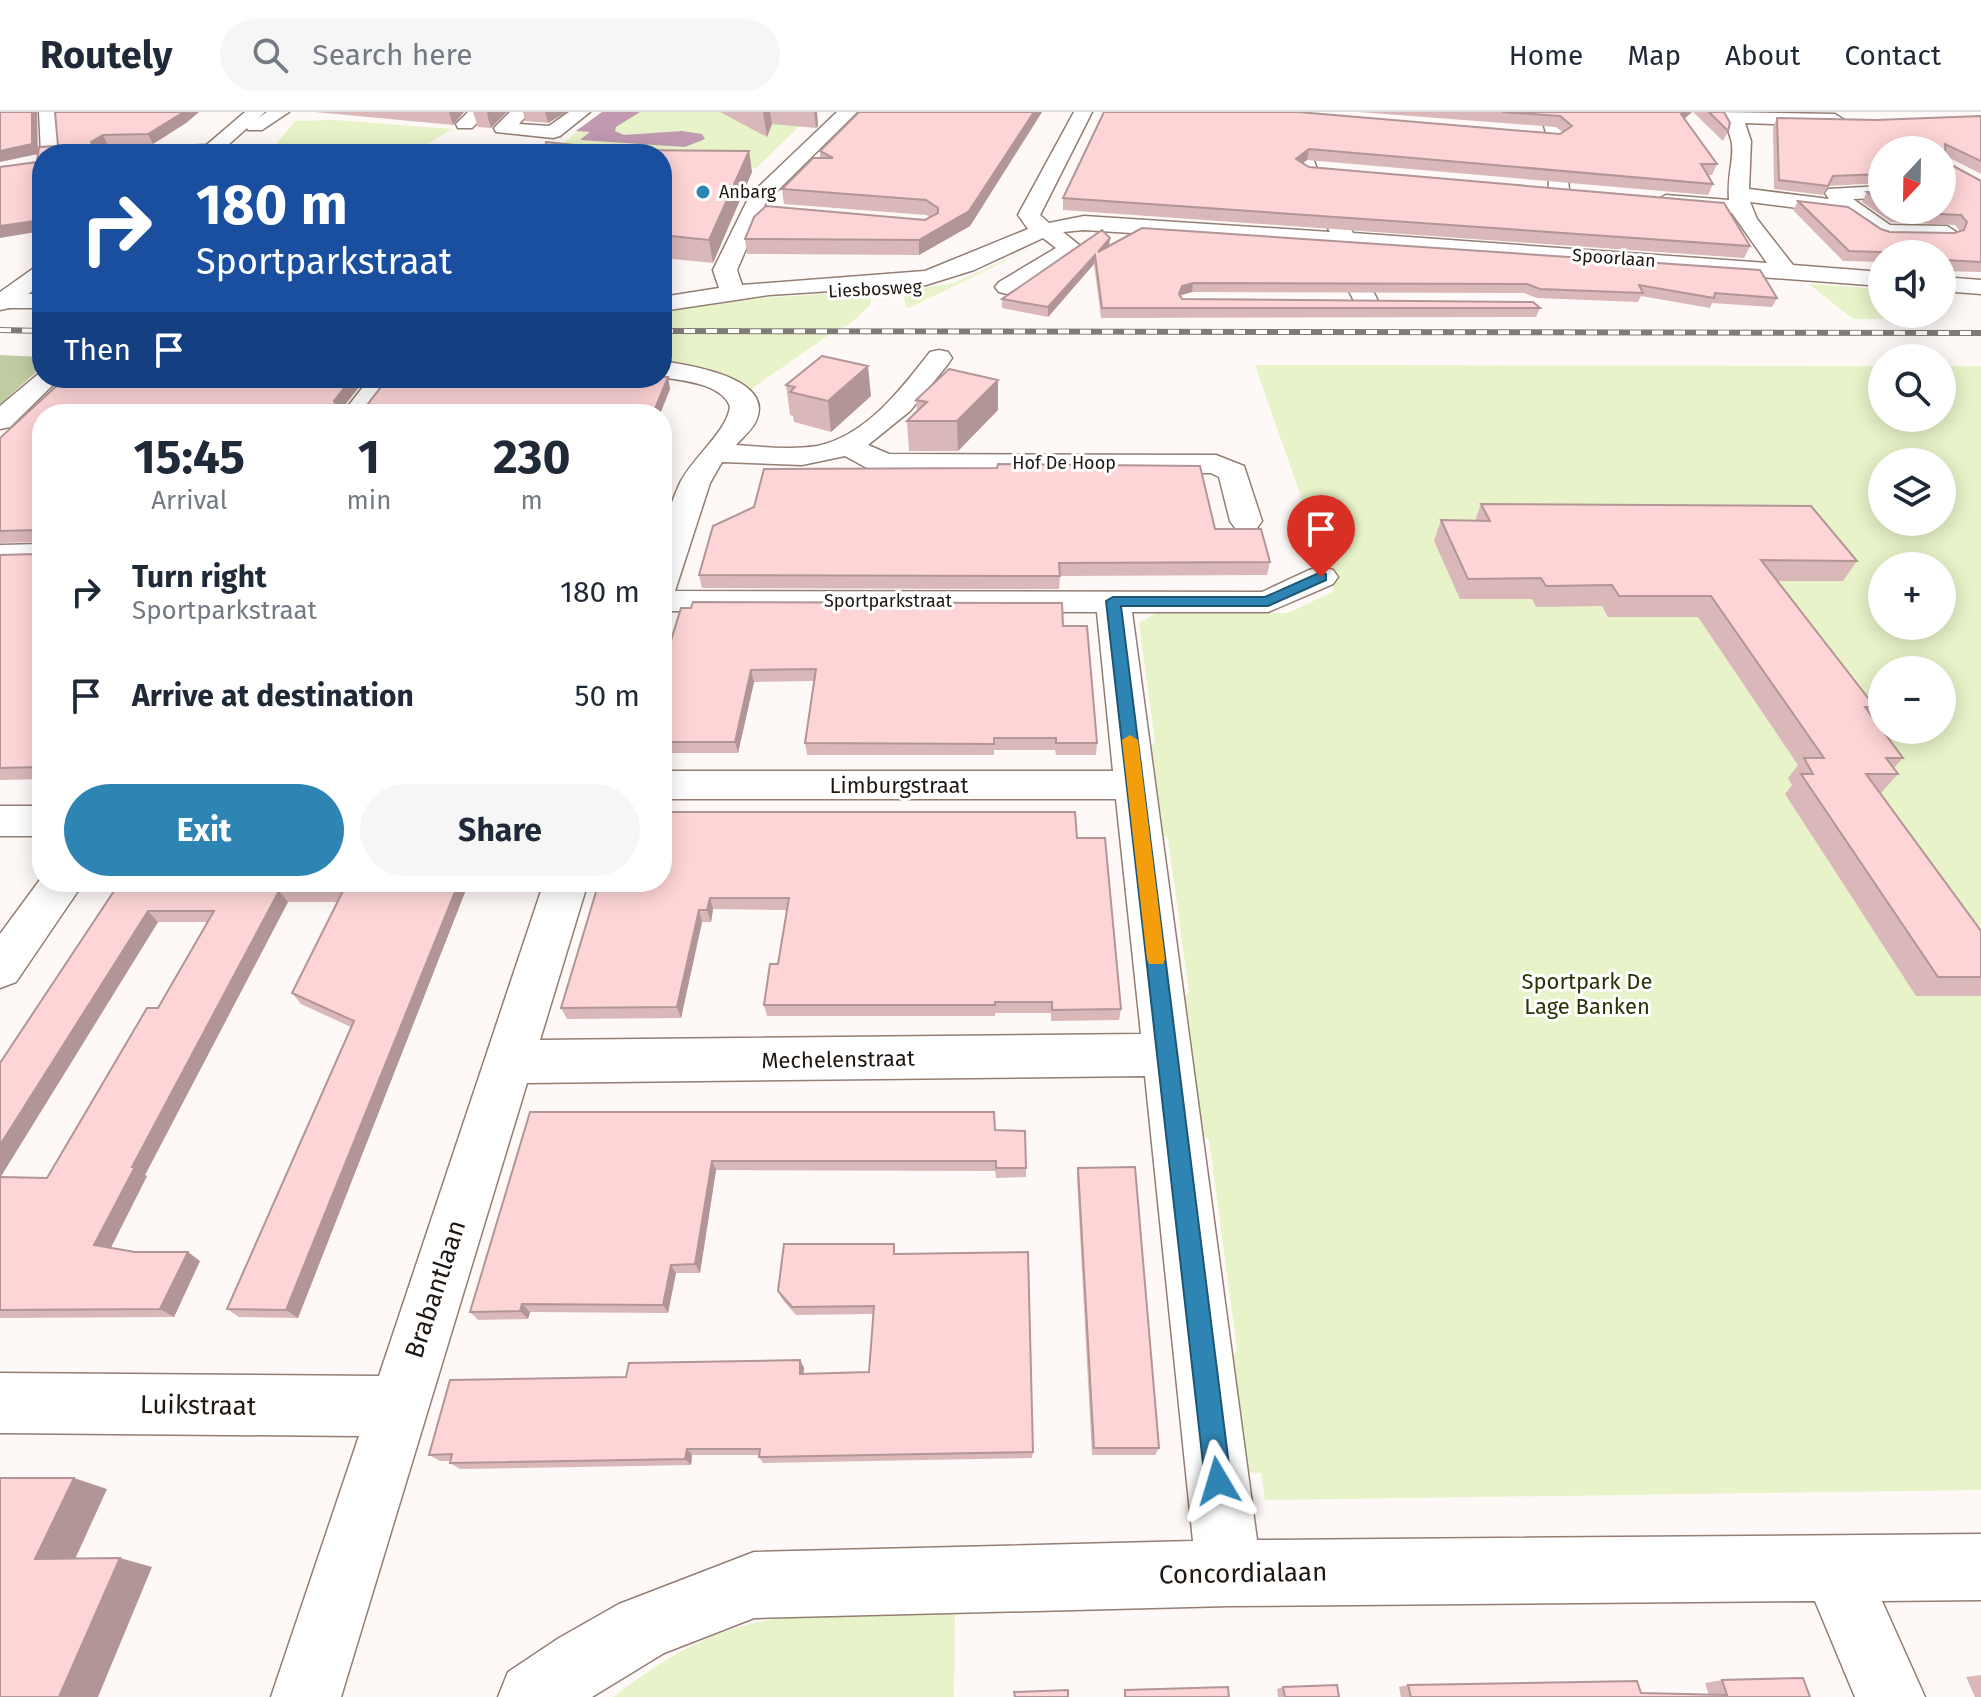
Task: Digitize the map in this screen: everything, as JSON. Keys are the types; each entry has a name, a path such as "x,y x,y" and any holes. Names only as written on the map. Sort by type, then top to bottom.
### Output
{"street":[{"path":"48,112 50,144"},
{"path":"218,144 251,117 280,112"},
{"path":"521,112 503,128 553,132 581,112"},
{"path":"733,294 725,270 757,199 848,112"},
{"path":"1007,287 1072,248 1030,220 1030,211 1083,112"},
{"path":"1549,112 1548,135 1559,191"},
{"path":"1293,114 1307,169 1345,239 1348,265 1367,303"},
{"path":"1730,114 1853,120"},
{"path":"1730,114 1741,129 1740,201 1786,271"},
{"path":"245,144 251,117"},
{"path":"1307,169 1339,171"},
{"path":"1868,192 1835,193 1850,208 1885,232 1947,233"},
{"path":"1649,199 1850,208"},
{"path":"752,210 781,212"},
{"name":"Spoorlaan","path":"1048,231 1123,225 1868,278"},
{"name":"Liesbosweg","path":"672,303 733,294 933,286 961,278 1048,231"},
{"path":"700,273 725,270"},
{"path":"1956,285 1981,287"},
{"path":"1335,302 1398,303"},
{"path":"0,327 21,304"},
{"path":"714,453 807,456 847,446 872,430 898,407 939,358"},
{"path":"672,372 728,386 740,396 744,405 743,419 714,453 695,483 672,537"},
{"path":"0,421 36,388"},
{"path":"364,404 376,388"},
{"name":"Hof De Hoop","path":"847,446 877,462 889,463 1216,464 1233,472 1246,521"},
{"path":"0,555 32,554"},
{"name":"Sportparkstraat","path":"672,601 1268,602 1321,577"},
{"path":"1113,601 1229,1573"},
{"name":"Limburgstraat","path":"672,785 1135,785"},
{"path":"0,821 32,821"},
{"path":"0,969 55,892"},
{"name":"Brabantlaan","path":"306,1697 563,892"},
{"name":"Mechelenstraat","path":"508,1062 1168,1055"},
{"name":"Luikstraat","path":"0,1403 397,1406"},
{"name":"Concordialaan","path":"533,1697 583,1662 643,1628 754,1585 1229,1573 1981,1567"},
{"path":"1834,1568 1890,1697"}],"green space":[{"path":"602,112 814,112 756,168 711,168 672,157 672,144 562,144"},
{"path":"335,120 453,129 427,144 276,144 295,121"},
{"path":"1038,245 906,307 903,291 954,283"},
{"path":"1809,284 1868,288 1868,319 1853,319"},
{"path":"871,294 871,304 851,323 830,334 747,392 672,366 672,310 762,298"},
{"path":"0,355 32,357 32,376 0,404"},
{"name":"Sportpark De Lage Banken","path":"1255,365 1868,366 1868,432 1956,432 1956,366 1981,366 1981,1490 1265,1500 1261,1473 1241,1472 1216,1375 1237,1350 1209,1139 1190,1129 1175,1007 1189,992 1168,838 1153,830 1142,752 1155,742 1139,623 1156,613 1288,613 1334,591"},
{"path":"955,1610 954,1697 613,1697 676,1654 745,1625 804,1615"}],"shaded area":[{"path":"602,112 640,112 616,127 615,131 624,135 682,131 702,134 705,139 685,147 580,140 590,132 576,131"}],"building":[{"path":"0,112 32,112 32,144 0,151"},
{"path":"55,112 184,112 148,134 103,135 92,144 58,144"},
{"path":"859,112 1034,112 969,211 919,240 745,239 754,217 766,206 925,220 938,213 938,208 926,200 782,189 813,158 833,158 820,151"},
{"path":"1104,112 1298,112 1560,134 1572,126 1560,116 1502,112 1684,112 1681,114 1717,164 1701,164 1713,184 1309,149 1296,159 1309,167 1724,203 1750,246 1063,198"},
{"path":"1709,112 1724,112 1730,123 1728,131"},
{"path":"1981,116 1981,161 1956,149 1956,136 1868,136 1868,175 1833,176 1828,186 1779,180 1777,118 1876,120"},
{"path":"672,150 749,151 709,240 672,236"},
{"path":"32,163 32,221 0,226 0,167"},
{"path":"1956,167 1981,181 1981,262 1956,261 1956,240 1868,240 1868,252 1849,251 1798,201 1848,207 1868,220 1868,224 1890,232 1954,233 1964,230 1967,222 1961,215 1956,215"},
{"path":"1142,228 1760,270 1777,298 1715,293 1714,298 1639,285 1643,293 1540,289 1527,284 1193,283 1182,286 1179,294 1182,299 1533,302 1540,308 1102,308 1095,255 1048,307 1002,299 1102,230 1110,238 1098,252"},
{"path":"822,356 868,366 828,401 790,392 795,387 786,385"},
{"path":"949,369 998,380 957,421 907,421 927,402 916,400"},
{"path":"54,388 344,388 334,401 336,404 37,404"},
{"path":"380,388 664,388 657,404 368,404"},
{"path":"32,408 32,530 0,531 0,438"},
{"path":"998,464 1200,466 1215,529 1261,529 1270,562 1059,563 1060,576 699,575 713,526 754,507 764,469 997,468"},
{"path":"1481,504 1811,506 1857,561 1761,560 1868,698 1868,707 1865,707 1868,711 1868,744 1893,744 1903,758 1886,758 1898,774 1866,774 1981,931 1981,977 1938,977 1801,774 1813,774 1804,758 1824,758 1711,596 1619,596 1612,585 1546,586 1541,578 1468,579 1441,520 1490,521"},
{"path":"32,554 32,767 0,768 0,555"},
{"path":"693,602 1062,603 1063,626 1087,626 1097,743 1056,743 1056,738 994,738 994,744 805,743 816,669 751,670 735,742 672,742 672,637 681,608 691,608"},
{"path":"672,812 1075,812 1077,838 1105,838 1121,1009 1052,1010 1052,1002 995,1002 995,1005 764,1005 770,964 778,964 789,898 710,898 707,910 699,910 677,1007 561,1008 596,892 672,892"},
{"path":"113,892 278,892 132,1167 135,1167 94,1245 135,1252 188,1252 160,1309 0,1310 0,1177 47,1178 147,1008 158,1008 214,911 148,911 0,1145 0,1063"},
{"path":"342,892 455,892 286,1310 227,1309 354,1021 292,993"},
{"path":"530,1112 994,1112 995,1130 1025,1131 1026,1168 996,1168 996,1161 712,1161 695,1264 671,1265 663,1305 522,1304 520,1311 470,1312"},
{"path":"1135,1167 1159,1448 1094,1448 1078,1168"},
{"path":"784,1244 894,1244 894,1254 1028,1252 1033,1452 759,1457 760,1449 687,1449 685,1459 450,1463 452,1454 429,1455 450,1380 626,1377 629,1363 800,1360 800,1374 869,1372 874,1306 792,1307 778,1291"},
{"path":"0,1478 74,1478 35,1559 120,1558 59,1697 0,1697"},
{"path":"1803,1678 1810,1697 1411,1697 1408,1685 1637,1681 1641,1693 1727,1695 1722,1680"},
{"path":"1337,1685 1339,1697 1285,1697 1283,1687"},
{"path":"1228,1687 1229,1697 1125,1697 1125,1690"},
{"path":"1068,1690 1068,1697 1015,1697 1014,1692"}],"railway":[{"path":"0,330 32,331"},
{"path":"672,331 1981,333"}],"slow traffic":[{"path":"1130,740 1156,959"}],"place":[{"name":"Anbarg","path":"703,192"}],"route":[{"path":"1218,1481 1113,601 1268,602 1321,577"}]}
